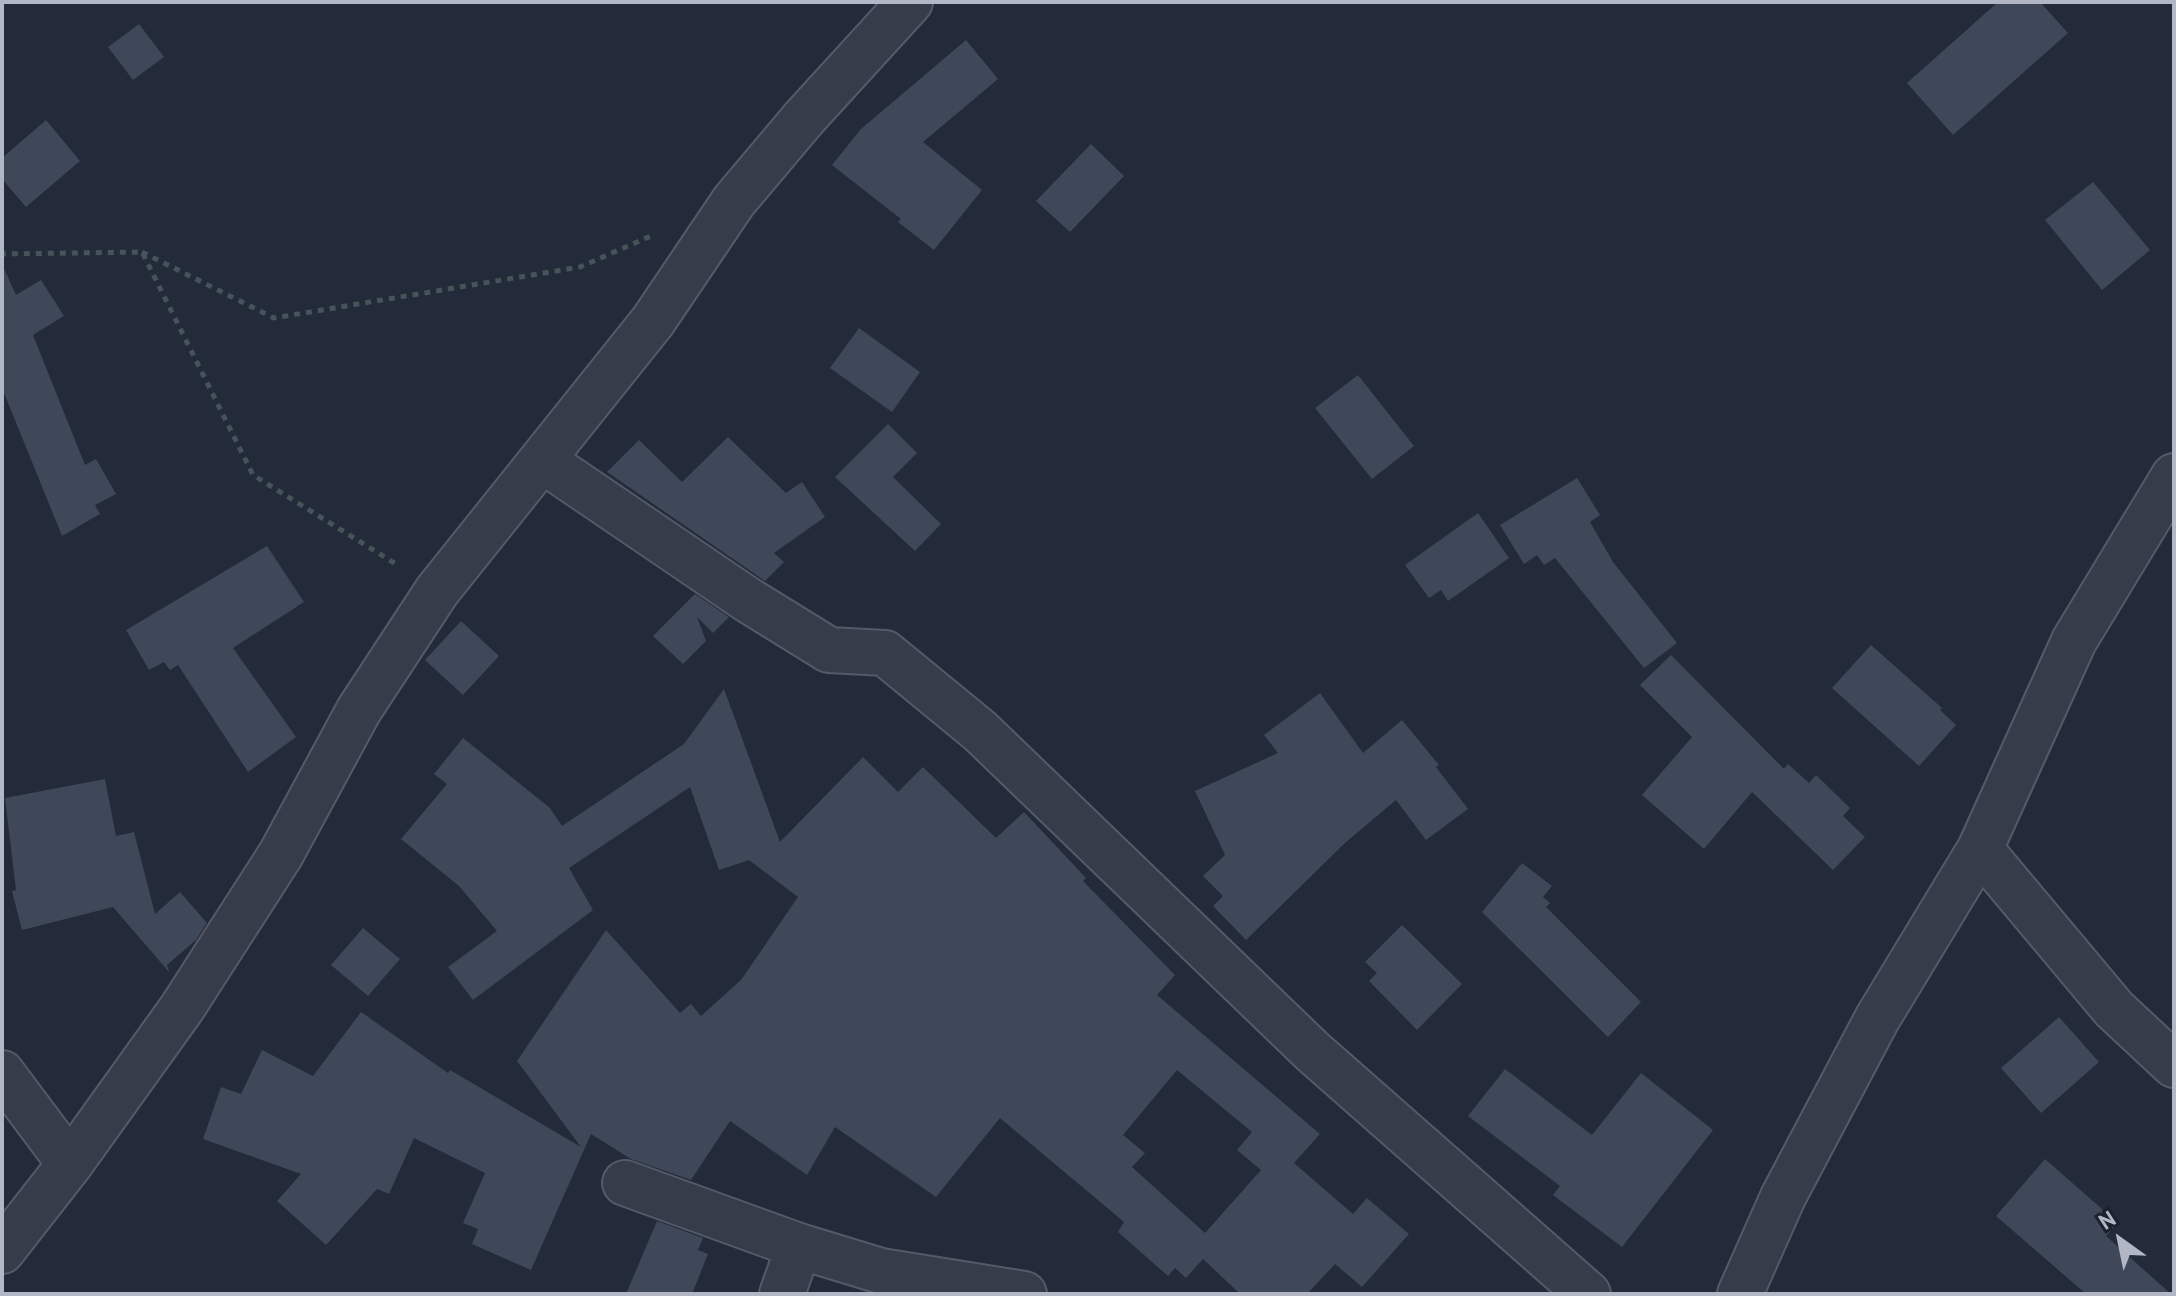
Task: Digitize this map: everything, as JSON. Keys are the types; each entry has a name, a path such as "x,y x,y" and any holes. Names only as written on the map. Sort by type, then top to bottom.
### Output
{"street":[{"path":"2,1251 70,1164 182,1008 281,854 359,710 437,591 653,321 734,201 804,118 910,2"},
{"path":"542,460 748,600 829,650 885,653 980,731 1312,1051 1588,1294"},
{"path":"1740,1294 1783,1197 1870,1033 1980,849 2074,641 2174,476"},
{"path":"1980,849 2114,1009 2174,1065"},
{"path":"2,1073 70,1164"},
{"path":"625,1183 799,1246 881,1271 1024,1294"},
{"path":"782,1294 799,1246"}],"path":[{"path":"2,251 3,254 142,252 274,318 580,267 664,231"},
{"path":"142,252 253,475 437,591"}],"building":[{"path":"1998,2 2040,2 2068,33 1953,135 1907,83"},
{"path":"139,24 164,57 133,80 108,47"},
{"path":"966,40 998,79 923,142 982,190 934,250 898,222 901,219 832,165 861,129"},
{"path":"46,120 80,161 26,207 2,179 2,158"},
{"path":"1091,144 1124,176 1070,232 1036,201"},
{"path":"2093,182 2150,250 2102,290 2045,220"},
{"path":"2,264 16,295 41,280 64,316 33,335 85,465 96,459 116,494 95,505 100,514 62,536 2,388"},
{"path":"859,328 920,372 892,412 830,368"},
{"path":"1358,375 1414,446 1372,479 1315,408"},
{"path":"888,424 917,453 893,477 941,524 915,551 835,477"},
{"path":"728,437 786,493 802,482 825,517 774,553 784,562 765,581 607,472 639,440 682,482"},
{"path":"1577,478 1600,515 1590,522 1613,562 1677,643 1644,668 1555,558 1544,565 1537,555 1524,564 1500,525"},
{"path":"1478,513 1509,558 1448,601 1441,590 1429,598 1405,565"},
{"path":"267,546 304,602 233,648 296,737 248,772 178,665 170,670 164,662 149,670 126,630"},
{"path":"695,594 729,617 713,633 697,617 706,641 683,664 653,636"},
{"path":"461,621 499,656 463,695 425,660"},
{"path":"1871,645 1942,708 1940,710 1956,725 1919,766 1832,688"},
{"path":"1671,655 1784,769 1788,764 1809,783 1816,775 1850,808 1843,816 1865,837 1833,870 1752,792 1704,849 1642,795 1692,737 1640,685"},
{"path":"724,689 780,842 863,757 898,792 923,767 996,838 1024,812 1086,878 1083,881 1175,975 1157,995 1320,1134 1294,1163 1353,1214 1367,1198 1409,1234 1362,1287 1335,1264 1307,1294 1240,1294 1203,1259 1186,1278 1175,1268 1168,1276 1118,1232 1124,1222 1000,1118 936,1197 835,1127 807,1175 730,1121 691,1180 631,1159 591,1134 531,1270 472,1244 478,1229 463,1223 485,1173 414,1138 389,1194 377,1189 326,1245 277,1201 301,1174 203,1139 221,1087 241,1094 262,1050 313,1076 361,1012 448,1073 450,1070 581,1147 517,1061 606,930 680,1013 691,1004 701,1016 741,980 798,897 749,860 719,870 690,787 569,868 593,910 473,1000 448,967 497,931 459,886 401,839 447,784 434,774 463,738 550,808 562,826 684,744","holes":["1177,1070 1252,1132 1237,1150 1261,1170 1205,1233 1132,1167 1145,1153 1123,1135"]},
{"path":"1320,693 1363,753 1402,720 1439,765 1436,767 1468,809 1426,840 1396,800 1346,842 1246,940 1213,906 1223,896 1203,876 1225,855 1195,791 1278,753 1264,735"},
{"path":"105,779 116,836 134,832 155,914 180,892 207,923 196,940 167,965 169,972 113,907 22,930 12,891 16,890 5,798"},
{"path":"1522,863 1552,886 1543,897 1550,903 1546,907 1641,1002 1608,1037 1482,912"},
{"path":"1402,925 1462,984 1417,1030 1369,981 1377,973 1365,962"},
{"path":"363,928 400,959 368,996 331,965"},
{"path":"2059,1017 2099,1062 2041,1113 2001,1068"},
{"path":"1505,1069 1592,1135 1641,1073 1713,1130 1622,1247 1553,1195 1560,1186 1468,1116"},
{"path":"2045,1159 2118,1223 2106,1236 2171,1294 2086,1294 1996,1216"},
{"path":"657,1221 703,1238 698,1250 708,1254 692,1294 626,1294"}]}
